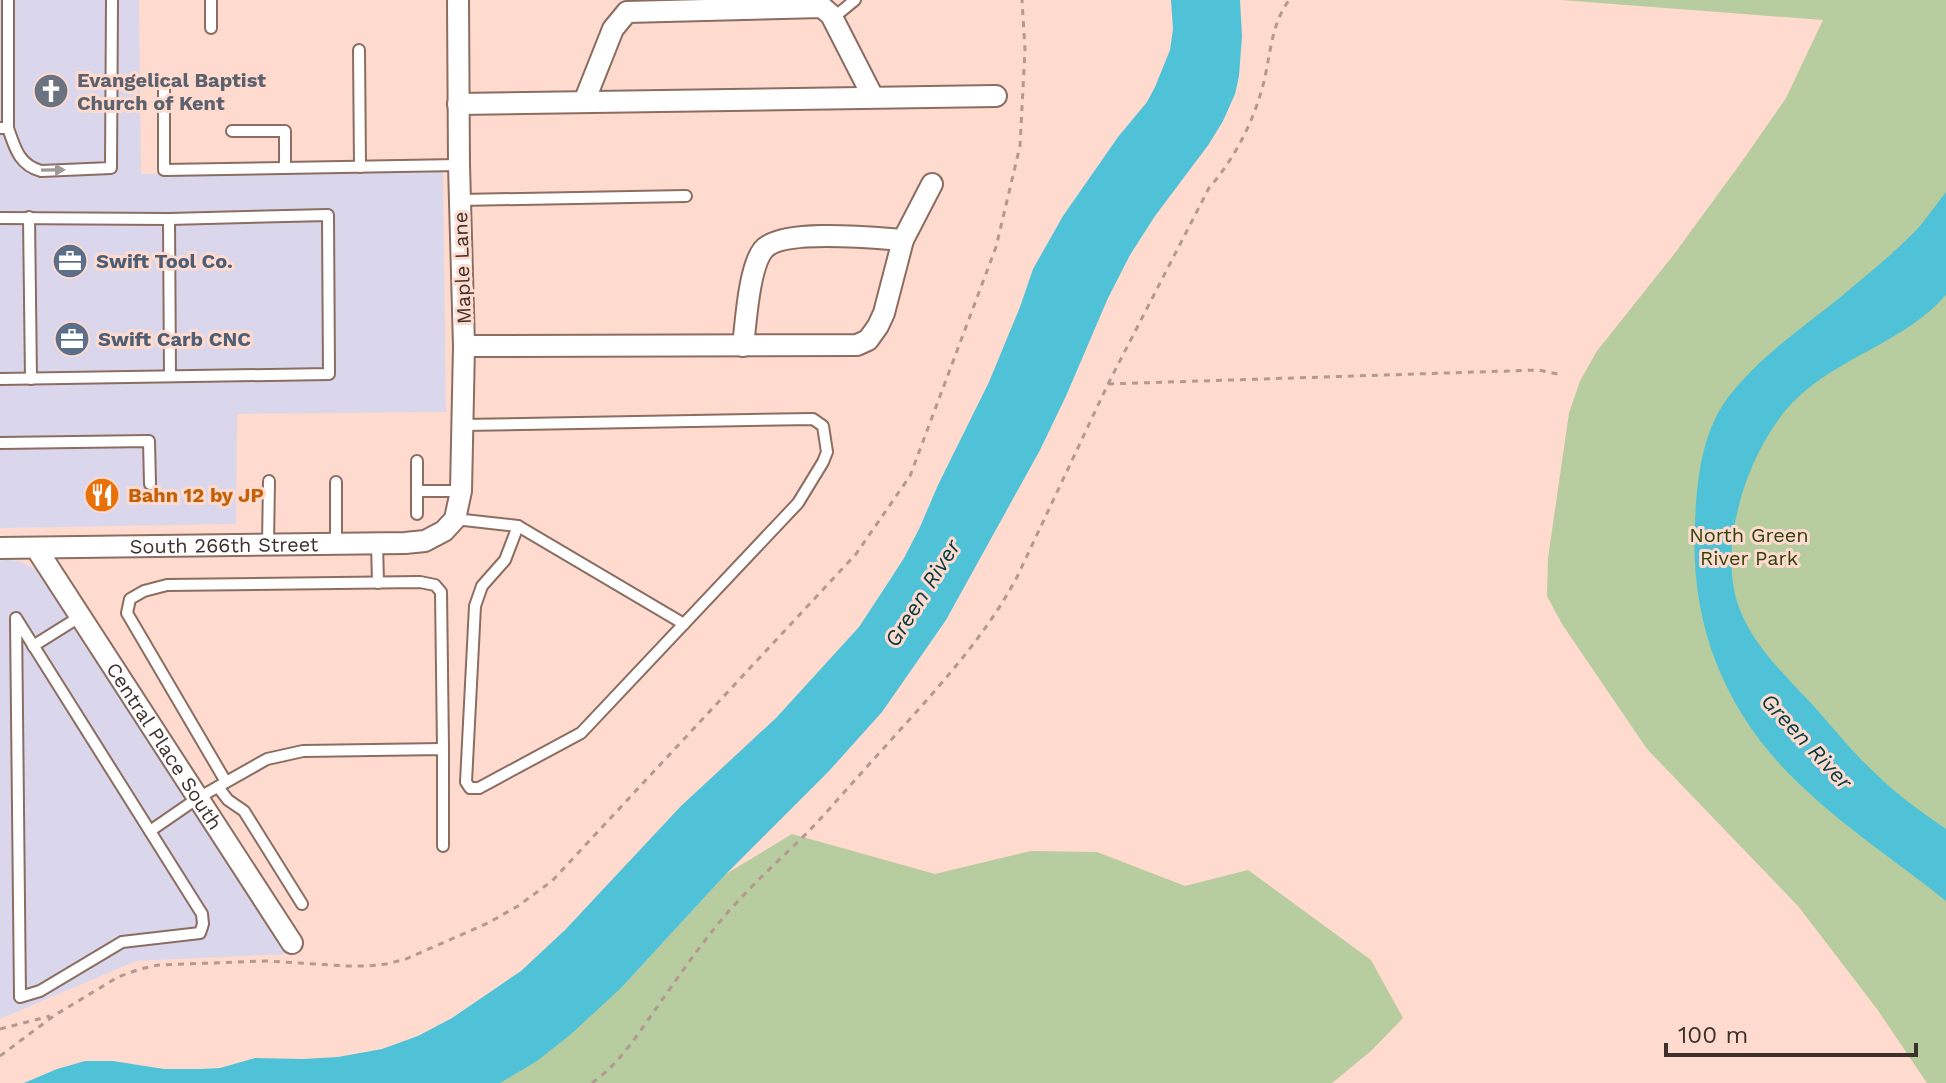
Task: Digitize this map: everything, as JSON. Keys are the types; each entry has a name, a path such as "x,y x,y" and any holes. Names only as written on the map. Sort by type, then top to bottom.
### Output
{"street":[{"name":"Maple Lane","path":"450,525 461,491 464,346 458,0"},
{"path":"584,102 613,29 627,12 822,7 833,18 873,97"},
{"path":"458,104 996,96"},
{"path":"464,346 857,345 868,340 878,326 903,240 932,184"},
{"path":"743,346 754,268 769,244 804,236 843,235 903,240"},
{"name":"South 266th Street","path":"0,548 425,541 450,525"},
{"name":"Central Place South","path":"36,548 292,943"}],"lane":[{"path":"8,0 4,128 19,158 30,168 41,171 111,168 112,0"},
{"path":"211,0 211,28"},
{"path":"833,18 855,0"},
{"path":"359,50 360,167"},
{"path":"164,83 164,170 459,165"},
{"path":"232,131 285,131 285,168"},
{"path":"460,200 686,196"},
{"path":"0,218 169,219 328,215 329,374 0,379"},
{"path":"29,217 31,379"},
{"path":"169,219 170,376"},
{"path":"462,425 813,419 823,426 827,452 798,503 581,733 479,788 470,788 466,782 475,606 482,586 505,560 518,526"},
{"path":"0,443 149,441 150,484"},
{"path":"417,461 417,514"},
{"path":"268,544 269,481"},
{"path":"336,482 336,544"},
{"path":"417,491 461,491"},
{"path":"450,525 518,526 684,624"},
{"path":"377,543 378,583"},
{"path":"302,904 244,811 228,800 127,613 130,599 144,591 167,585 420,582 435,585 441,592 443,846"},
{"path":"33,646 81,616"},
{"path":"16,618 150,831 202,914 200,933 122,942 40,991 20,997 16,618"},
{"path":"150,831 222,784 267,759 283,754 443,749"}],"path":[{"path":"592,1083 637,1037 726,915 803,837 904,726 1002,605 1108,384 1209,188 1242,140 1264,79 1272,31 1279,13 1289,0"},
{"path":"1108,384 1539,370 1562,375"},
{"path":"0,1029 55,1015"}],"shaded area":[{"path":"0,0 139,0 141,174 443,171 446,412 237,414 236,524 0,528"},
{"path":"0,561 22,562 38,571 287,954 136,961 0,1019"}],"green space":[{"name":"North Green River Park","path":"1561,0 1946,0 1946,1083 1927,1083 1877,1009 1798,906 1647,749 1562,624 1547,596 1548,558 1569,413 1580,381 1597,351 1675,253 1786,98 1823,20"},
{"path":"792,834 935,874 1031,851 1097,852 1185,886 1248,870 1371,960 1403,1018 1371,1051 1332,1083 498,1083 622,987 726,874"}],"water":[{"name":"Green River","path":"1171,0 1240,0 1242,36 1235,94 1209,144 1130,255 1040,450 946,620 882,712 622,987 537,1061 500,1083 24,1083 85,1061 113,1061 164,1069 201,1069 220,1068 255,1058 338,1057 382,1049 418,1036 452,1018 521,971 565,930 681,806 776,718 859,627 884,589 920,527 989,382 1033,269 1063,216 1155,87 1170,50 1173,29"},
{"name":"Green River","path":"1946,192 1946,295 1911,326 1830,373 1793,402 1762,445 1750,472 1740,500 1731,558 1733,585 1740,610 1753,636 1770,659 1866,765 1946,829 1946,901 1824,807 1780,764 1756,734 1719,670 1707,635 1699,599 1695,522 1697,489 1707,439 1730,395 1769,354 1902,244"}],"place":[{"name":"Evangelical Baptist Church of Kent","path":"51,91"},
{"name":"Swift Tool Co.","path":"70,261"},
{"name":"Swift Carb CNC","path":"72,339"},
{"name":"Bahn 12 by JP","path":"102,495"}]}
